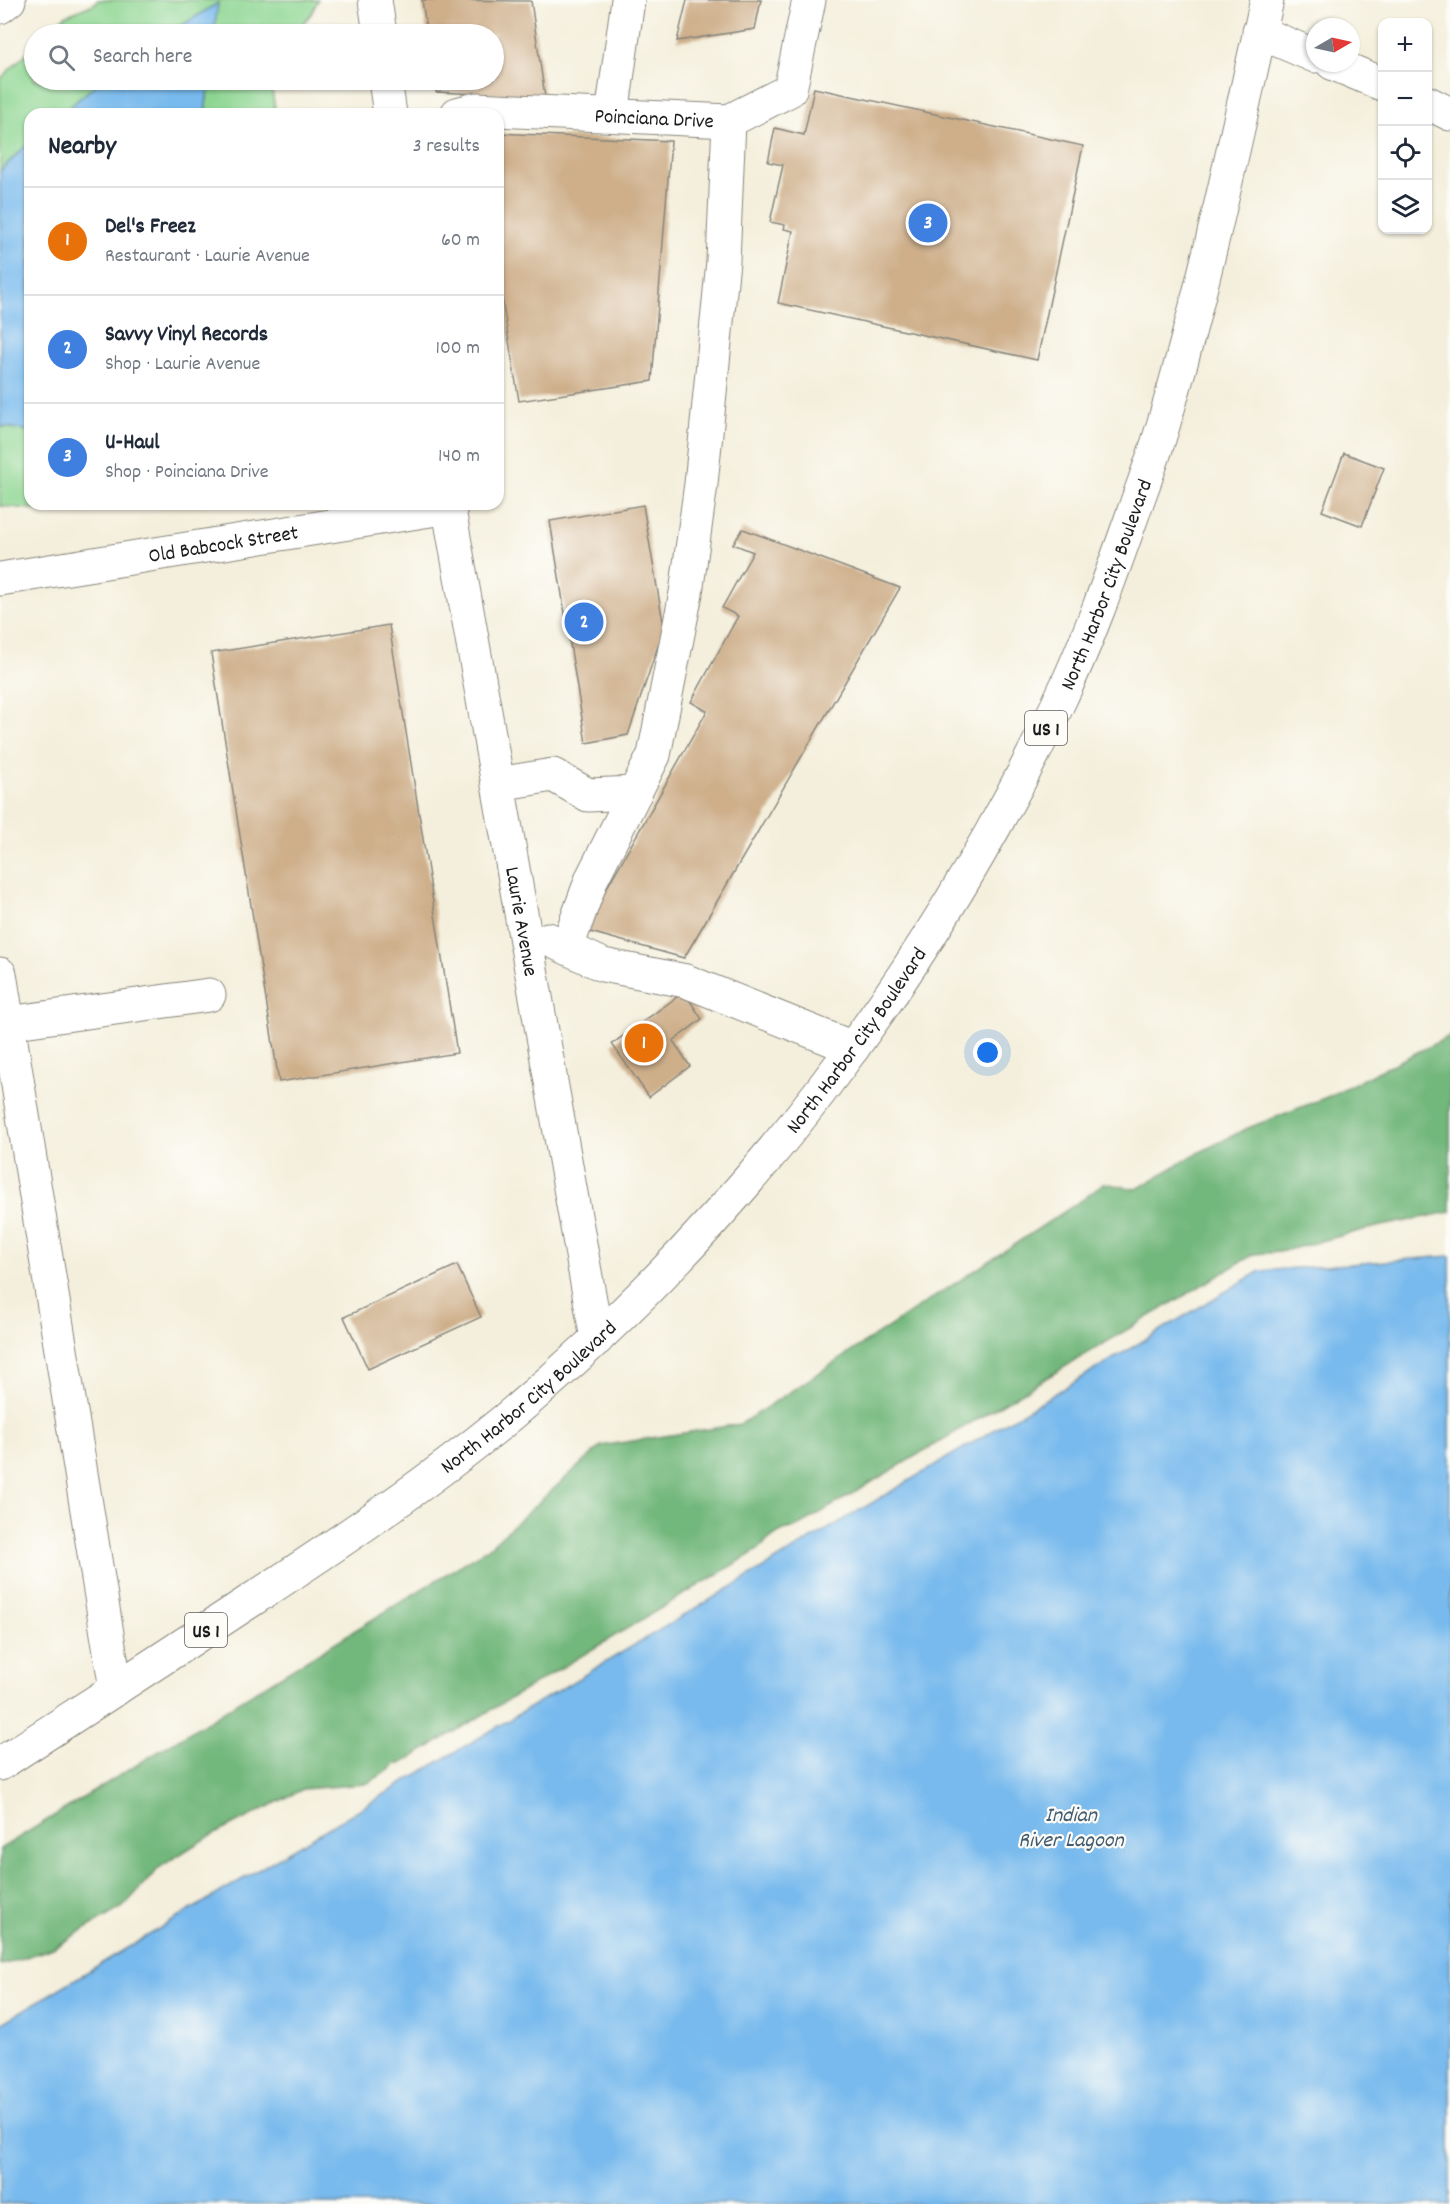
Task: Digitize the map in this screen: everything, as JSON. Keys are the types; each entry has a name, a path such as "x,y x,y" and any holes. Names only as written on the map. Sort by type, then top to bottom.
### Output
{"main road":[{"path":"0,7 9,0"},
{"path":"375,0 379,24"},
{"path":"612,115 628,0"},
{"name":"Poinciana Drive","path":"504,111 729,121 790,90 809,0"},
{"name":"North Harbor City Boulevard","path":"0,1764 318,1557 411,1492 505,1419 597,1338 710,1226 805,1113 894,992 982,850 1058,704 1101,600 1164,423 1206,270 1267,0"},
{"path":"1259,33 1306,52"},
{"path":"1354,72 1378,82"},
{"path":"386,90 389,108"},
{"path":"1432,105 1450,114"},
{"path":"567,947 592,878 654,755 686,593 701,484 723,261 729,121"},
{"name":"Old Babcock Street","path":"0,579 419,510"},
{"name":"Laurie Avenue","path":"450,510 597,1338"},
{"path":"498,784 553,775 588,795 635,793"},
{"path":"524,928 603,965 686,981 853,1048"},
{"path":"0,974 116,1689"},
{"path":"8,1023 209,995"}],"green space":[{"path":"98,0 318,0 302,24 215,24 217,4 184,24 57,24 65,16 94,4"},
{"path":"24,56 24,90 90,90 69,108 24,108 24,148 0,171 0,79"},
{"path":"208,90 272,90 275,108 206,108"},
{"path":"0,426 24,430 24,508 0,506"},
{"path":"1450,1036 1450,1212 1363,1230 1280,1252 1254,1254 795,1528 780,1532 758,1550 401,1764 395,1764 391,1769 366,1784 303,1789 201,1841 160,1867 123,1907 53,1948 0,1966 0,1849 487,1549 601,1446 741,1424 1082,1200 1104,1183 1137,1189 1192,1156 1248,1128 1327,1097"}],"water":[{"path":"218,3 215,24 184,24"},
{"path":"90,90 208,90 206,108 69,108"},
{"path":"24,148 24,430 0,426 0,171"},
{"name":"Indian River Lagoon","path":"1450,1256 1450,2204 0,2204 0,2024 1260,1271"}],"building":[{"path":"422,0 531,1 545,97 436,92 436,90 504,90 504,24 426,24"},
{"path":"687,0 761,0 755,29 677,41"},
{"path":"814,88 1083,146 1037,360 778,303 793,231 784,229 785,225 770,222 783,165 768,162 775,128 804,135"},
{"path":"504,133 671,141 652,381 519,401 504,311"},
{"path":"1344,453 1384,468 1362,526 1322,511"},
{"path":"643,505 664,628 628,735 586,743 550,521"},
{"path":"743,529 900,588 684,958 583,930 707,711 691,702 738,616 722,608 753,552 733,544"},
{"path":"389,625 457,1053 279,1082 211,653"},
{"path":"684,992 702,1019 673,1041 690,1066 649,1097 612,1044"},
{"path":"457,1265 481,1317 368,1369 344,1317"}],"place":[{"name":"U-Haul","path":"928,223"},
{"name":"Savvy Vinyl Records","path":"584,622"},
{"name":"Del's Freez","path":"644,1043"}]}
